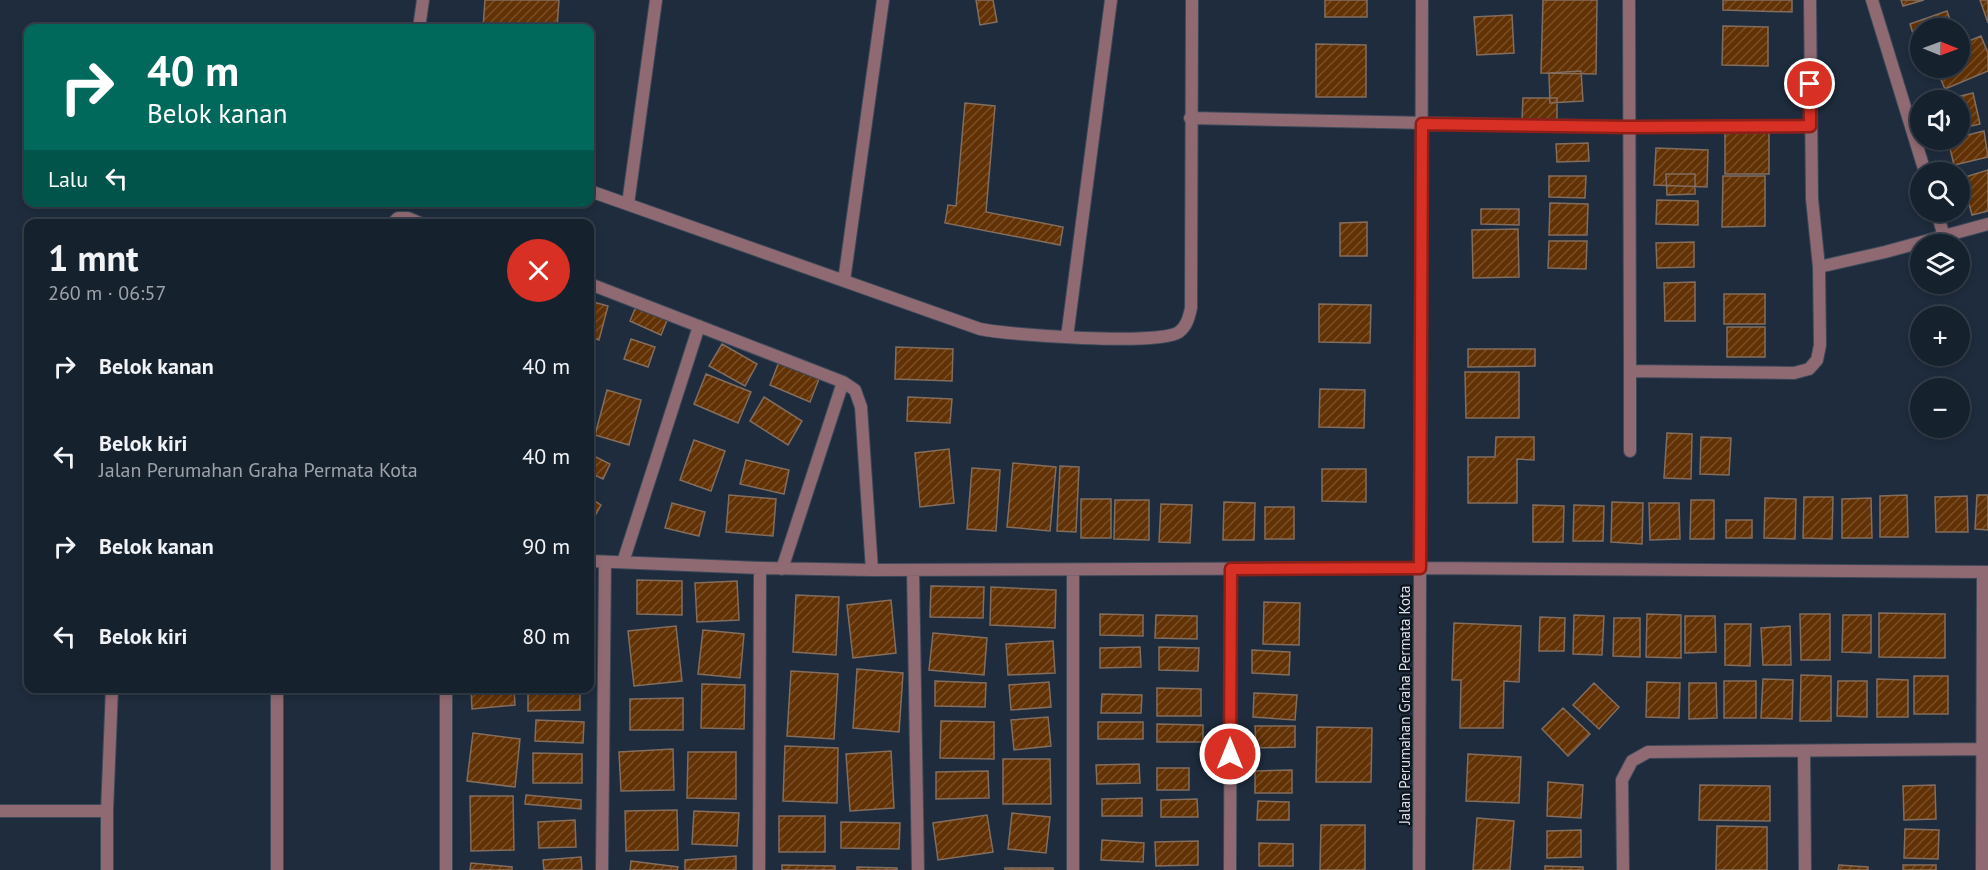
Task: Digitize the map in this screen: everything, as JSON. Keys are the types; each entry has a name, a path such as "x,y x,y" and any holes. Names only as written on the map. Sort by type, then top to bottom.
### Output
{"street":[{"path":"420,24 423,0"},
{"path":"628,204 656,0"},
{"path":"844,281 883,0"},
{"path":"1067,337 1111,0"},
{"path":"594,192 980,330 1004,334 1152,339 1178,333 1186,325 1191,308 1192,0"},
{"name":"Jalan Perumahan Graha Permata Kota","path":"1419,870 1422,0"},
{"path":"1629,0 1630,452"},
{"path":"1630,371 1794,374 1809,369 1818,360 1820,345 1819,267 1812,199 1810,0"},
{"path":"1872,0 1922,162"},
{"path":"1190,118 1629,127 1810,126"},
{"path":"1954,234 1988,224"},
{"path":"1819,267 1910,245"},
{"path":"594,286 843,382 855,390 861,407 872,570"},
{"path":"623,562 699,326"},
{"path":"782,569 843,382"},
{"path":"594,561 782,569 872,570 1420,568 1985,572 1982,870"},
{"path":"602,870 605,562"},
{"path":"759,870 760,568"},
{"path":"1230,870 1231,569"},
{"path":"913,570 918,870"},
{"path":"1073,570 1073,870"},
{"path":"107,870 112,693"},
{"path":"277,693 277,870"},
{"path":"446,693 446,870"},
{"path":"1623,870 1622,780 1632,761 1648,752 1985,749"},
{"path":"1804,751 1805,870"},
{"path":"0,811 107,811"}],"building":[{"path":"485,0 559,0 557,24 483,24"},
{"path":"976,0 993,0 997,22 980,25"},
{"path":"1325,0 1367,0 1367,17 1325,17"},
{"path":"1543,0 1597,0 1596,74 1541,73"},
{"path":"1723,0 1792,0 1792,12 1723,10"},
{"path":"1901,0 1924,0 1903,6"},
{"path":"1980,0 1988,0 1988,23"},
{"path":"1947,11 1949,18 1927,18"},
{"path":"1512,15 1514,53 1477,55 1474,17"},
{"path":"1723,26 1768,27 1768,66 1722,65"},
{"path":"1981,36 1988,53 1988,71 1945,89 1940,78 1970,78 1970,40"},
{"path":"1316,44 1366,45 1366,97 1316,97"},
{"path":"1581,71 1583,101 1550,103 1549,73"},
{"path":"1973,93 1980,124 1970,126 1970,94"},
{"path":"1523,98 1557,98 1557,120 1522,119"},
{"path":"965,103 995,106 986,212 1063,227 1060,245 945,223 948,205 956,206"},
{"path":"1725,127 1769,127 1769,174 1725,174"},
{"path":"1984,131 1988,157 1967,162 1953,162 1950,150 1970,150 1970,134"},
{"path":"1588,143 1589,161 1557,162 1556,144"},
{"path":"1656,148 1708,150 1707,187 1654,185"},
{"path":"1988,170 1988,211 1972,215 1970,176"},
{"path":"1666,174 1695,174 1695,194 1667,195"},
{"path":"1549,176 1586,176 1585,198 1549,197"},
{"path":"1723,176 1765,176 1765,226 1722,227"},
{"path":"1657,200 1698,201 1698,225 1656,224"},
{"path":"1550,203 1588,204 1587,235 1549,235"},
{"path":"1481,209 1519,209 1519,225 1481,224"},
{"path":"1367,222 1367,256 1340,256 1340,223"},
{"path":"1518,229 1519,277 1473,278 1472,230"},
{"path":"1549,241 1587,241 1586,269 1548,268"},
{"path":"1694,242 1694,267 1657,268 1656,243"},
{"path":"1695,282 1695,321 1665,321 1664,283"},
{"path":"1724,294 1765,294 1765,324 1724,324"},
{"path":"594,302 608,306 599,340 594,338"},
{"path":"637,304 668,318 661,335 630,321"},
{"path":"1319,304 1371,305 1370,343 1319,342"},
{"path":"1727,327 1765,327 1765,357 1727,357"},
{"path":"631,339 655,347 648,367 624,359"},
{"path":"722,344 757,364 745,386 709,366"},
{"path":"896,347 953,349 952,381 895,379"},
{"path":"1468,349 1535,349 1535,366 1468,367"},
{"path":"779,362 819,379 810,402 770,385"},
{"path":"1465,372 1519,372 1519,418 1466,418"},
{"path":"706,374 751,392 738,423 694,404"},
{"path":"1320,389 1365,390 1364,428 1319,427"},
{"path":"607,390 641,400 629,445 595,435"},
{"path":"764,397 802,421 788,445 750,421"},
{"path":"908,397 952,399 950,423 907,421"},
{"path":"1667,433 1692,434 1691,479 1664,478"},
{"path":"1496,437 1534,437 1534,460 1517,459 1517,503 1468,503 1468,457 1495,457"},
{"path":"1701,437 1731,438 1729,475 1700,474"},
{"path":"694,440 725,451 711,491 680,480"},
{"path":"949,449 954,503 920,507 915,453"},
{"path":"594,456 610,464 603,479 594,475"},
{"path":"746,460 789,470 784,494 740,484"},
{"path":"1013,463 1056,467 1050,531 1007,527"},
{"path":"1060,466 1079,467 1076,532 1057,531"},
{"path":"972,468 1000,470 996,531 967,529"},
{"path":"1322,469 1366,469 1366,502 1322,501"},
{"path":"729,495 776,499 773,536 726,532"},
{"path":"1907,495 1908,537 1880,537 1880,496"},
{"path":"1977,495 1988,495 1988,530 1975,529"},
{"path":"1967,496 1968,532 1936,532 1935,497"},
{"path":"1804,497 1833,497 1832,539 1803,538"},
{"path":"1765,498 1796,499 1795,539 1764,538"},
{"path":"1871,498 1872,538 1842,538 1842,499"},
{"path":"1081,499 1111,499 1111,538 1081,538"},
{"path":"1115,500 1149,500 1149,540 1114,539"},
{"path":"1691,500 1714,500 1714,539 1690,539"},
{"path":"594,501 601,505 594,518"},
{"path":"1224,502 1255,503 1254,540 1223,540"},
{"path":"1612,502 1643,503 1642,544 1611,542"},
{"path":"672,503 705,512 699,536 665,528"},
{"path":"1649,503 1679,503 1680,539 1650,540"},
{"path":"1161,504 1192,505 1190,543 1159,542"},
{"path":"1533,505 1564,506 1563,542 1533,542"},
{"path":"1574,505 1604,506 1603,541 1573,541"},
{"path":"1265,507 1294,507 1294,539 1265,539"},
{"path":"1726,520 1752,520 1752,538 1726,538"},
{"path":"637,580 682,581 682,615 637,614"},
{"path":"737,581 739,620 697,622 695,583"},
{"path":"931,586 984,587 983,618 930,617"},
{"path":"991,587 1056,590 1055,628 990,625"},
{"path":"796,595 839,597 836,655 793,652"},
{"path":"891,600 896,653 853,658 847,605"},
{"path":"1264,602 1300,603 1299,645 1263,644"},
{"path":"1879,613 1945,614 1945,658 1879,657"},
{"path":"1100,614 1143,615 1143,636 1100,635"},
{"path":"1647,614 1681,615 1681,658 1646,657"},
{"path":"1800,614 1830,614 1830,660 1801,660"},
{"path":"1156,615 1197,616 1197,639 1155,638"},
{"path":"1574,615 1604,616 1602,655 1573,654"},
{"path":"1843,615 1871,615 1871,653 1842,652"},
{"path":"1685,616 1715,616 1716,652 1685,653"},
{"path":"1540,617 1565,618 1564,651 1539,651"},
{"path":"1614,618 1640,618 1640,657 1613,656"},
{"path":"1454,623 1521,626 1519,682 1504,681 1503,728 1460,728 1461,680 1452,680"},
{"path":"1725,624 1751,624 1750,666 1725,665"},
{"path":"676,626 682,681 634,686 628,631"},
{"path":"1790,626 1791,665 1763,665 1761,628"},
{"path":"703,630 744,634 740,678 698,674"},
{"path":"933,633 987,638 984,675 929,670"},
{"path":"1053,641 1055,673 1008,675 1006,644"},
{"path":"1140,647 1141,667 1100,668 1100,648"},
{"path":"1159,647 1199,648 1198,671 1159,670"},
{"path":"1252,650 1290,652 1289,675 1252,673"},
{"path":"857,669 903,673 899,732 853,728"},
{"path":"791,671 838,674 834,739 787,736"},
{"path":"1801,675 1831,676 1831,721 1800,721"},
{"path":"1914,676 1948,676 1948,714 1914,714"},
{"path":"1763,679 1793,680 1792,719 1761,718"},
{"path":"1877,679 1908,680 1908,717 1877,717"},
{"path":"935,681 986,683 985,707 935,706"},
{"path":"1724,681 1756,681 1756,718 1724,718"},
{"path":"1838,681 1867,681 1867,717 1837,716"},
{"path":"1049,682 1051,707 1011,710 1009,685"},
{"path":"1647,682 1680,683 1679,718 1646,717"},
{"path":"1594,683 1619,707 1599,729 1573,705"},
{"path":"1689,683 1716,683 1717,718 1689,719"},
{"path":"702,684 745,685 744,729 701,728"},
{"path":"1157,688 1201,689 1201,716 1157,716"},
{"path":"471,693 514,693 515,705 472,709"},
{"path":"528,693 580,693 580,710 528,711"},
{"path":"1254,693 1297,695 1295,720 1253,717"},
{"path":"1102,694 1142,695 1141,713 1101,713"},
{"path":"683,698 683,730 630,730 630,699"},
{"path":"1563,708 1590,734 1568,756 1542,729"},
{"path":"1048,717 1051,746 1014,750 1011,720"},
{"path":"536,720 584,722 583,743 535,741"},
{"path":"941,721 994,722 994,759 940,758"},
{"path":"1098,722 1143,722 1143,739 1098,739"},
{"path":"1157,724 1203,725 1203,742 1157,742"},
{"path":"1255,726 1295,726 1295,747 1256,748"},
{"path":"1317,727 1372,728 1371,782 1316,782"},
{"path":"473,733 520,739 515,787 467,781"},
{"path":"785,746 838,748 837,803 783,801"},
{"path":"673,749 674,790 621,791 619,752"},
{"path":"891,751 894,808 850,811 846,754"},
{"path":"688,752 736,752 736,799 687,798"},
{"path":"533,753 582,754 582,783 533,783"},
{"path":"1468,754 1521,757 1519,803 1466,801"},
{"path":"1003,759 1050,759 1051,804 1003,804"},
{"path":"1139,764 1140,783 1097,784 1096,765"},
{"path":"1157,768 1189,768 1189,790 1157,790"},
{"path":"1292,770 1292,793 1255,793 1255,771"},
{"path":"988,771 989,798 936,799 936,772"},
{"path":"1548,782 1583,785 1581,818 1547,816"},
{"path":"1700,785 1770,786 1770,821 1699,820"},
{"path":"1935,785 1936,819 1904,820 1903,786"},
{"path":"526,795 581,800 581,809 525,804"},
{"path":"470,796 513,796 514,850 471,851"},
{"path":"1142,798 1142,816 1102,816 1102,799"},
{"path":"1197,799 1198,817 1161,817 1161,800"},
{"path":"1258,801 1289,802 1289,820 1257,820"},
{"path":"677,810 678,850 626,851 625,811"},
{"path":"694,811 739,813 737,846 692,844"},
{"path":"1012,813 1050,817 1046,853 1008,849"},
{"path":"987,815 993,852 938,860 933,823"},
{"path":"779,816 825,816 825,852 779,852"},
{"path":"1477,818 1514,821 1510,870 1473,870"},
{"path":"575,820 576,847 539,848 538,822"},
{"path":"841,822 900,823 899,849 841,848"},
{"path":"1321,825 1365,825 1365,870 1320,870"},
{"path":"1717,826 1767,827 1767,870 1716,870"},
{"path":"1905,829 1939,830 1938,859 1904,858"},
{"path":"1581,830 1581,857 1547,858 1547,831"},
{"path":"1102,840 1144,843 1143,862 1101,860"},
{"path":"1198,841 1198,865 1156,866 1155,842"},
{"path":"1259,843 1293,844 1293,866 1259,866"},
{"path":"736,856 736,870 685,870 685,860"},
{"path":"581,857 582,870 544,870 543,860"},
{"path":"631,861 678,867 677,870 630,870"},
{"path":"471,863 512,867 512,870 470,870"},
{"path":"782,865 835,866 835,870 782,870"},
{"path":"1839,865 1868,867 1868,870 1838,870"},
{"path":"1903,865 1936,865 1936,870 1903,870"},
{"path":"1545,866 1583,867 1583,870 1545,870"},
{"path":"857,867 897,868 897,870 857,870"},
{"path":"1005,868 1053,868 1053,870 1005,870"}],"route":[{"path":"1230,754 1231,569 1420,568 1422,124 1629,127 1810,126 1810,84"}]}
